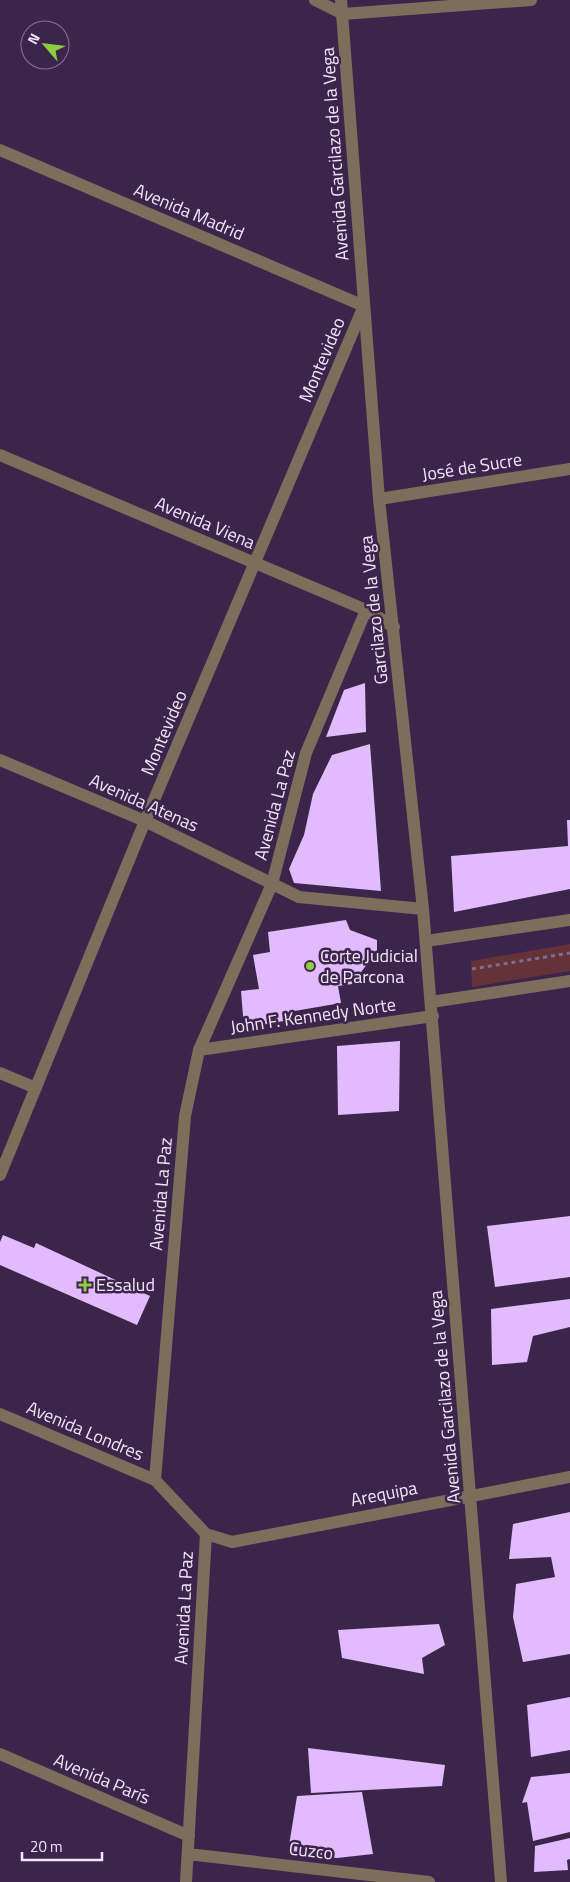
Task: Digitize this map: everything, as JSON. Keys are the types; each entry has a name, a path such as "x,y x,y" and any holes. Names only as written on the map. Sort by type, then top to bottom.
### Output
{"street":[{"path":"315,0 343,14 532,0"},
{"name":"Avenida Garcilazo de la Vega","path":"341,0 364,306"},
{"name":"Avenida Madrid","path":"0,150 364,306"},
{"name":"Garcilazo de la Vega","path":"364,306 379,499 424,909"},
{"name":"Montevideo","path":"0,1175 145,821 364,306"},
{"name":"Avenida Viena","path":"0,455 366,610 394,627"},
{"name":"José de Sucre","path":"379,499 570,468"},
{"name":"Avenida La Paz","path":"186,1882 206,1534 155,1480 185,1116 199,1050 272,884 306,753 366,610"},
{"name":"Avenida Atenas","path":"0,760 145,821 299,896 424,909"},
{"name":"Avenida Garcilazo de la Vega","path":"424,909 501,1882"},
{"path":"426,941 570,920"},
{"path":"430,1002 570,981"},
{"name":"John F. Kennedy Norte","path":"199,1050 432,1016"},
{"path":"0,1073 36,1088"},
{"name":"Avenida Londres","path":"0,1414 155,1480"},
{"name":"Arequipa","path":"206,1534 232,1542 570,1477"},
{"name":"Avenida París","path":"0,1754 189,1836"},
{"name":"Cuzco","path":"188,1854 429,1882"}],"path":[{"path":"472,969 570,953"}],"shaded area":[{"path":"570,944 570,971 472,987 471,961"}],"building":[{"path":"365,683 366,732 326,737 344,690"},
{"path":"370,744 381,891 294,883 289,869 304,835 313,794 332,755"},
{"path":"567,820 570,820 570,889 454,912 451,856 568,846"},
{"name":"Corte Judicial de Parcona","path":"346,920 350,930 377,940 377,951 352,984 338,986 341,1003 283,1013 284,1021 244,1028 241,991 259,989 253,955 270,952 268,932"},
{"path":"400,1041 399,1111 338,1115 337,1046"},
{"path":"570,1216 570,1277 495,1287 487,1226"},
{"name":"Essalud","path":"3,1235 34,1248 36,1243 150,1296 137,1325 0,1265 0,1242"},
{"path":"570,1299 570,1327 533,1336 527,1362 492,1365 491,1309"},
{"path":"570,1512 570,1654 523,1662 513,1617 516,1584 555,1577 551,1557 509,1559 513,1524"},
{"path":"439,1624 445,1645 422,1658 424,1674 342,1658 338,1630"},
{"path":"570,1697 570,1750 531,1757 527,1705"},
{"path":"308,1748 445,1765 442,1786 311,1793"},
{"path":"570,1773 570,1832 533,1841 527,1802 522,1803 531,1777"},
{"path":"362,1792 373,1854 337,1858 288,1852 297,1796"},
{"path":"570,1838 570,1859 567,1860 568,1870 534,1872 535,1846"}],"place":[{"name":"Corte Judicial de Parcona","path":"310,966"},
{"name":"Essalud","path":"85,1285"}]}
